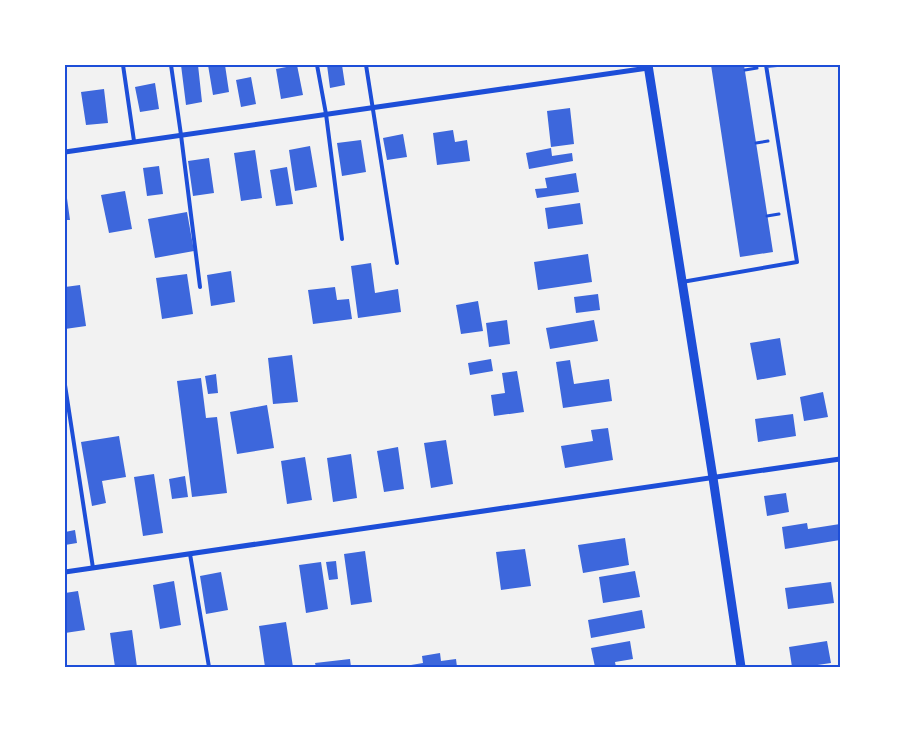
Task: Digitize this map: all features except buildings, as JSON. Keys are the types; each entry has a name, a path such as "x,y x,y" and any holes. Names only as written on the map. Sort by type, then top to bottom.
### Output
{"street":[{"path":"65,152 648,66 741,667"},
{"path":"65,572 840,460"}],"lane":[{"path":"122,65 134,141"},
{"path":"171,65 200,287"},
{"path":"317,65 326,114 342,239"},
{"path":"366,65 397,263"},
{"path":"682,282 797,262 766,66 777,65"},
{"path":"65,386 92,568"},
{"path":"190,554 209,667"}]}
